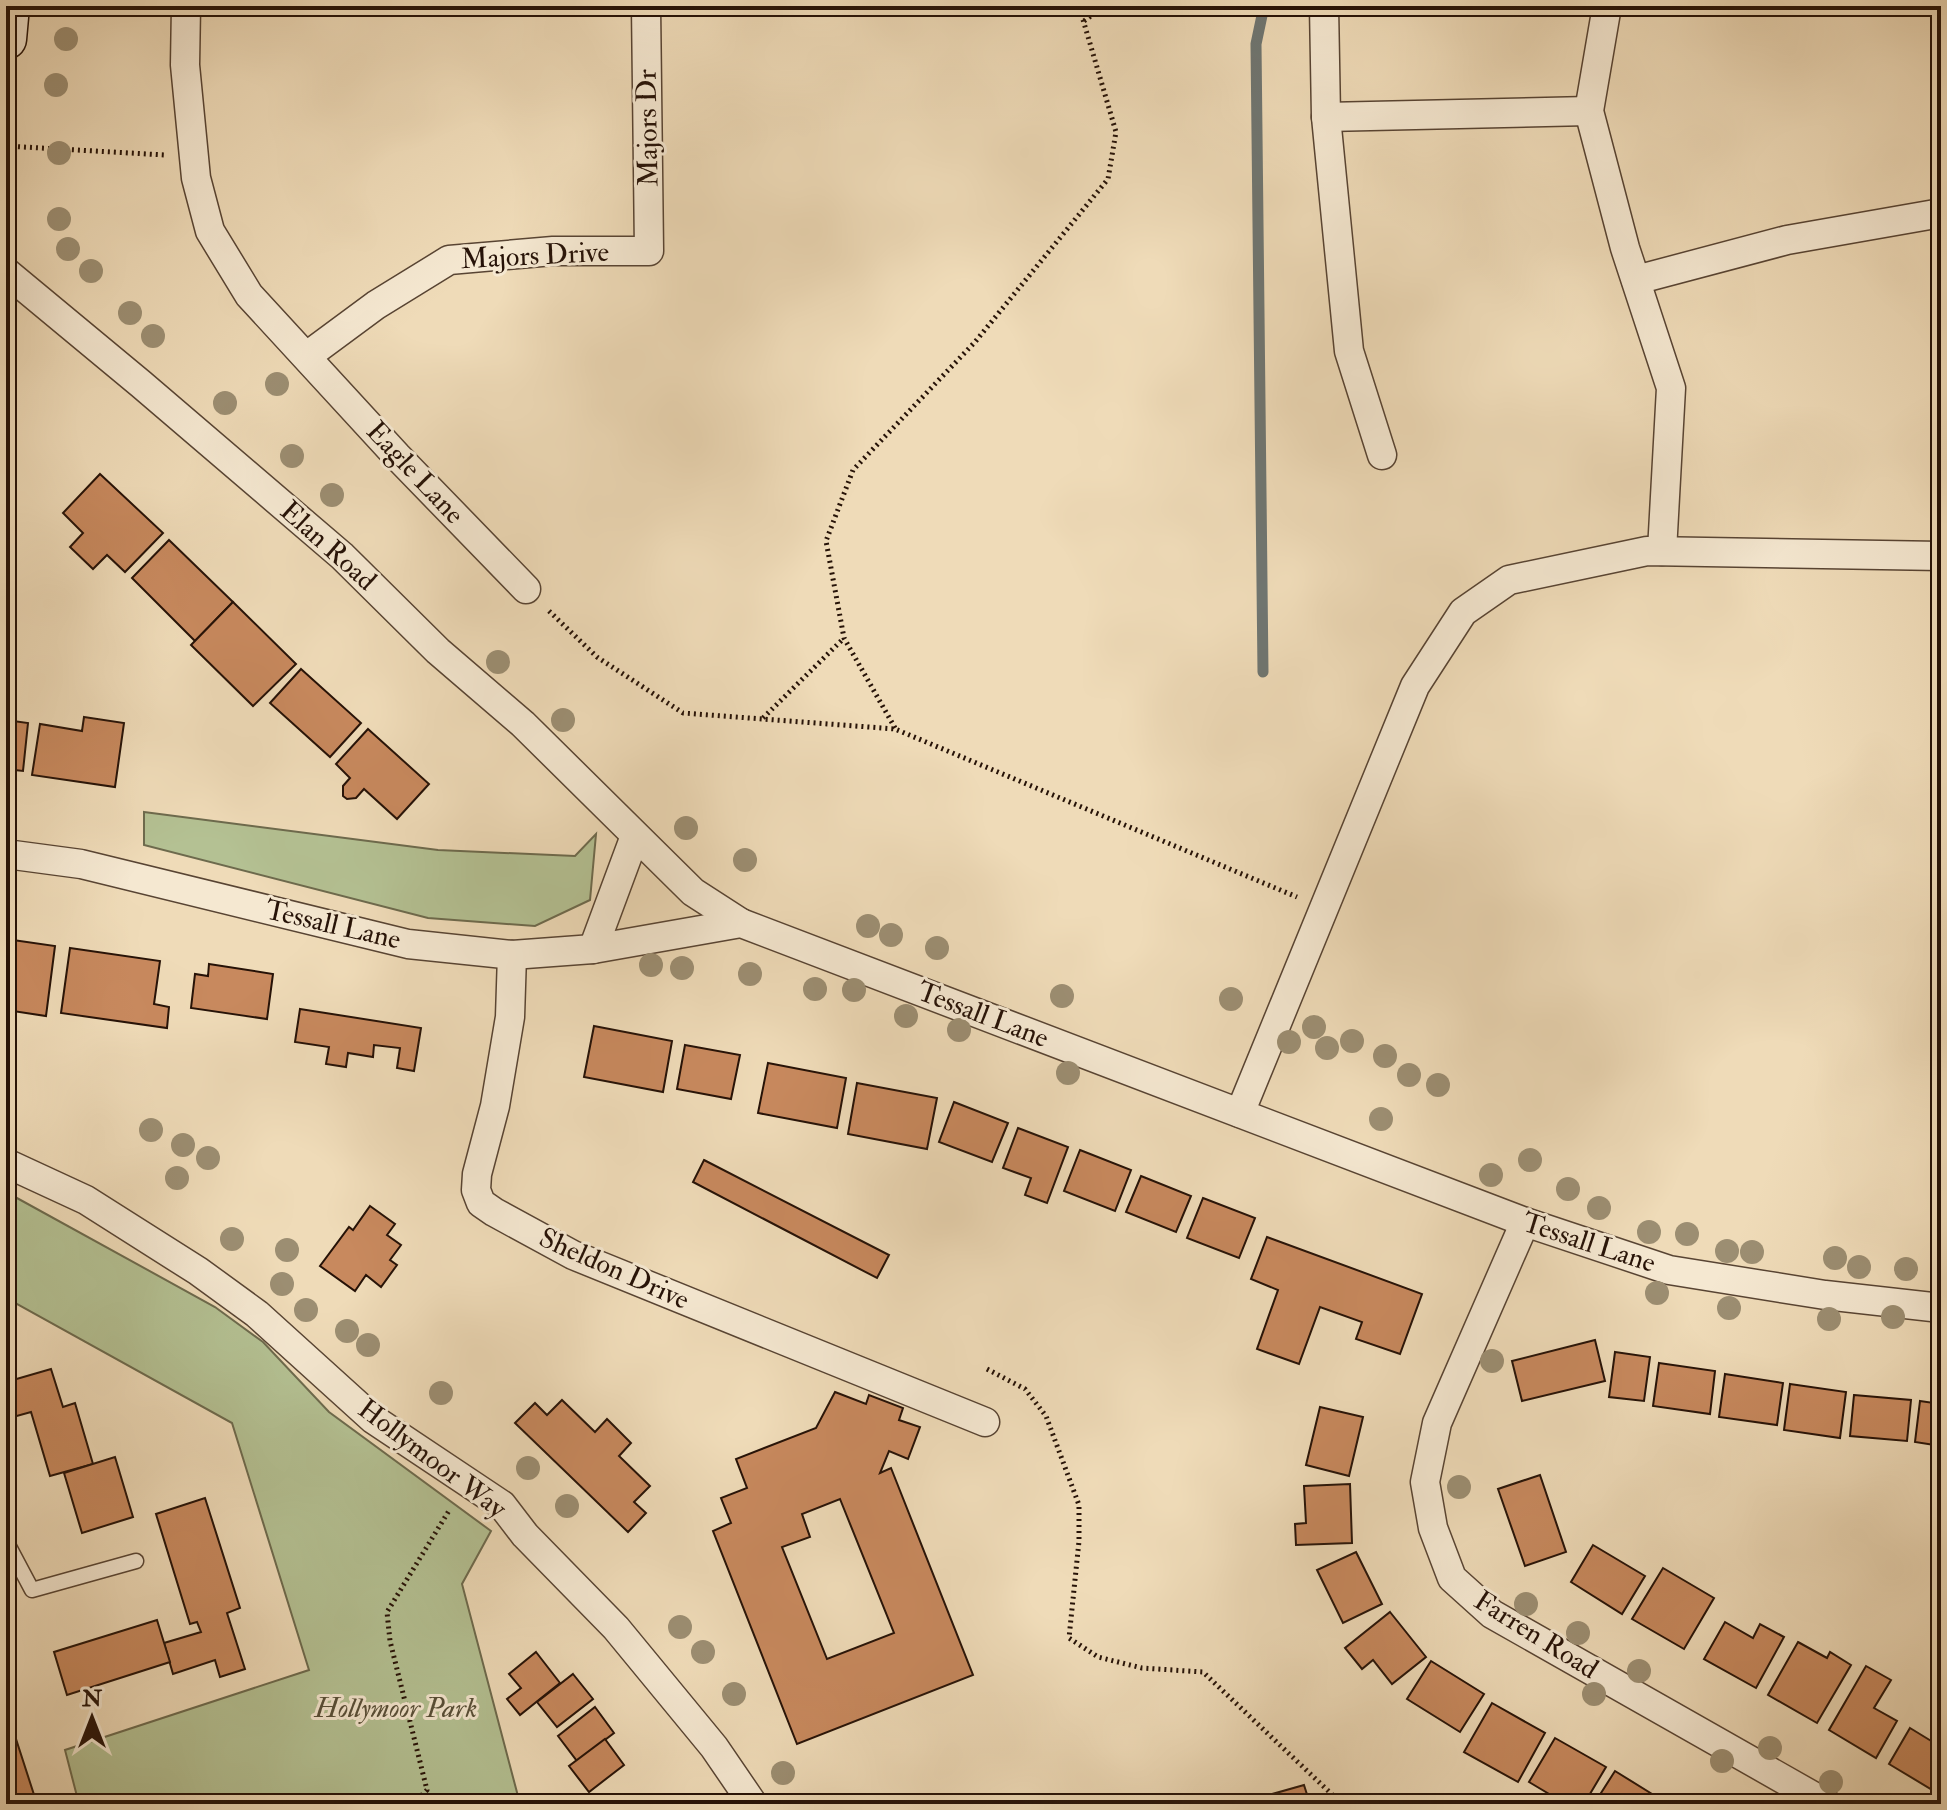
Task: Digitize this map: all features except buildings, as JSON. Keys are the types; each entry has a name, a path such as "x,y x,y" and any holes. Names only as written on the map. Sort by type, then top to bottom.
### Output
{"street":[{"path":"6,39 9,6"},
{"name":"Eagle Lane","path":"186,6 185,65 196,178 210,231 249,295 397,456 526,589"},
{"name":"Majors Dr","path":"646,6 649,251"},
{"path":"1324,6 1326,117 1349,351 1382,455"},
{"path":"1607,6 1589,111 1636,280 1671,388 1662,551"},
{"path":"1326,117 1589,111"},
{"path":"1636,280 1787,240 1941,213 1941,197"},
{"name":"Majors Drive","path":"307,356 376,305 449,260 553,251 649,251"},
{"name":"Elan Road","path":"6,272 342,556 438,651 523,724 693,892 741,923"},
{"path":"1240,1113 1415,686 1463,612 1509,580 1647,551 1941,556"},
{"path":"593,949 635,836"},
{"name":"Tessall Lane","path":"6,854 81,864 408,944 512,955 593,949 741,923 1525,1222 1669,1270 1825,1295 1941,1308"},
{"name":"Sheldon Drive","path":"512,955 510,1017 495,1106 477,1174 476,1190 481,1203 573,1255 985,1422"},
{"name":"Hollymoor Way","path":"6,1163 86,1200 198,1271 257,1314 373,1419 502,1505 525,1535 616,1628 714,1747 753,1804"},
{"name":"Farren Road","path":"1525,1222 1437,1423 1425,1482 1433,1528 1452,1578 1492,1614 1827,1804"}],"lane":[{"path":"6,1541 32,1590 136,1561"}],"path":[{"path":"895,729 844,638 826,541 853,470 975,342 1108,179 1116,132 1079,6"},
{"path":"1084,21 1104,6"},
{"path":"6,146 194,157"},
{"path":"526,589 597,657 683,713 895,729 1324,908"},
{"path":"762,719 844,638"},
{"path":"987,1369 1025,1389 1046,1416 1079,1505 1079,1541 1069,1638 1098,1657 1142,1668 1203,1672 1342,1804"},
{"path":"413,1804 427,1790 390,1641 387,1612 446,1514 470,1482"}],"green space":[{"path":"144,812 438,850 575,856 596,834 590,900 535,926 428,918 144,845"},
{"name":"Hollymoor Park","path":"6,1192 215,1307 263,1342 329,1412 491,1531 462,1584 519,1800 517,1804 79,1804 65,1750 309,1670 232,1423 6,1298"}],"waterway":[{"path":"1263,672 1256,44 1264,6"}]}
